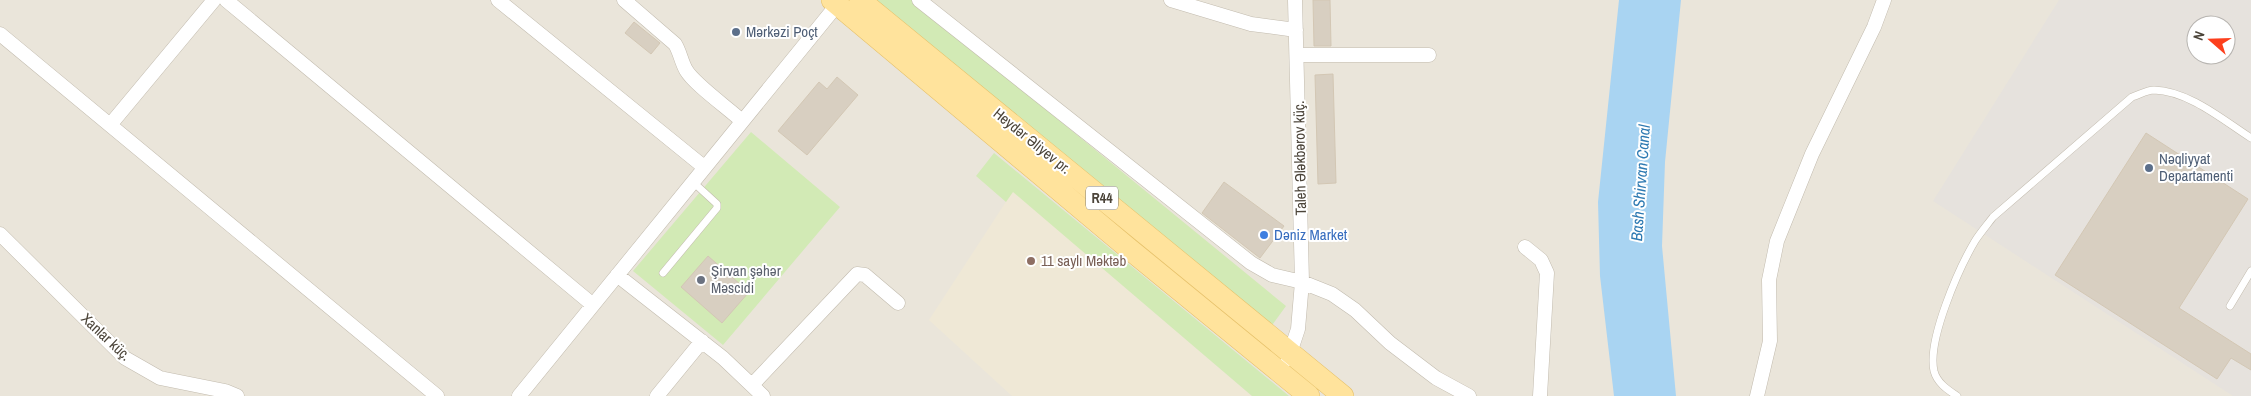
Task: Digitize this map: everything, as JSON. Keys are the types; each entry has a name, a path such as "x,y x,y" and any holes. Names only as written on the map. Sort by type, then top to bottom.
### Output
{"main road":[{"name":"Heydər Əliyev pr.","path":"860,0 1343,396"},
{"name":"Heydər Əliyev pr.","path":"835,2 1128,248 1309,396"}],"street":[{"path":"110,125 214,0"},
{"path":"226,0 593,305"},
{"path":"498,0 704,167"},
{"path":"624,0 674,44 680,52 686,70 742,121"},
{"path":"919,0 1251,262 1272,275 1302,282 1332,294 1355,310 1390,343 1436,378 1469,396"},
{"path":"1172,0 1251,24 1296,30"},
{"name":"Taleh Ələkbərov küç.","path":"1280,372 1291,354 1298,329 1302,282 1298,55 1295,0"},
{"path":"1757,396 1770,341 1769,280 1777,241 1812,154 1874,27 1884,0"},
{"path":"519,396 742,121 835,2"},
{"path":"0,34 437,396"},
{"path":"1298,55 1429,55"},
{"name":"Xanlar küç.","path":"0,234 125,358 160,378 225,391 237,396"},
{"path":"1525,247 1541,260 1547,273 1540,396"},
{"path":"617,274 702,341 763,396"},
{"path":"752,385 857,274 865,275 898,303"},
{"path":"657,396 702,341"}],"lane":[{"path":"1957,396 1944,387 1934,372 1934,354 1940,327 1959,271 1976,240 2001,211 2132,97 2153,90 2176,93 2251,138"},
{"path":"663,273 716,208 717,204 693,182"},
{"path":"2230,306 2251,271"}],"shaded area":[{"path":"0,0 2251,0 2251,396 0,396"},
{"path":"2059,0 2251,0 2251,396 2233,396 1933,201"},
{"name":"11 saylı Məktəb","path":"1013,191 1252,396 1012,396 929,320"}],"green space":[{"path":"872,0 912,0 1286,306 1270,328"},
{"path":"751,132 840,207 723,345 633,271"},
{"path":"994,153 1289,396 1252,396 1013,192 1006,202 976,176"}],"water":[{"name":"Bash Shirvan Canal","path":"1619,0 1681,0 1665,162 1662,246 1676,396 1614,396 1600,276 1598,202"}],"building":[{"path":"1313,0 1330,0 1331,46 1314,46"},
{"path":"634,22 660,43 651,54 625,33"},
{"path":"1333,74 1336,183 1318,184 1315,75"},
{"path":"837,77 858,95 807,155 778,131 819,82 827,89"},
{"path":"2146,133 2248,199 2179,308 2251,354 2251,370 2231,358 2217,379 2055,275"},
{"path":"1224,182 1284,226 1260,258 1202,213"},
{"path":"708,256 749,292 722,323 681,287"}],"place":[{"name":"Mərkəzi Poçt","path":"736,32"},
{"name":"Nəqliyyat Departamenti","path":"2149,168"},
{"name":"Dəniz Market","path":"1264,235"},
{"name":"11 saylı Məktəb","path":"1031,261"},
{"name":"Şirvan şəhər Məscidi","path":"701,280"}]}
